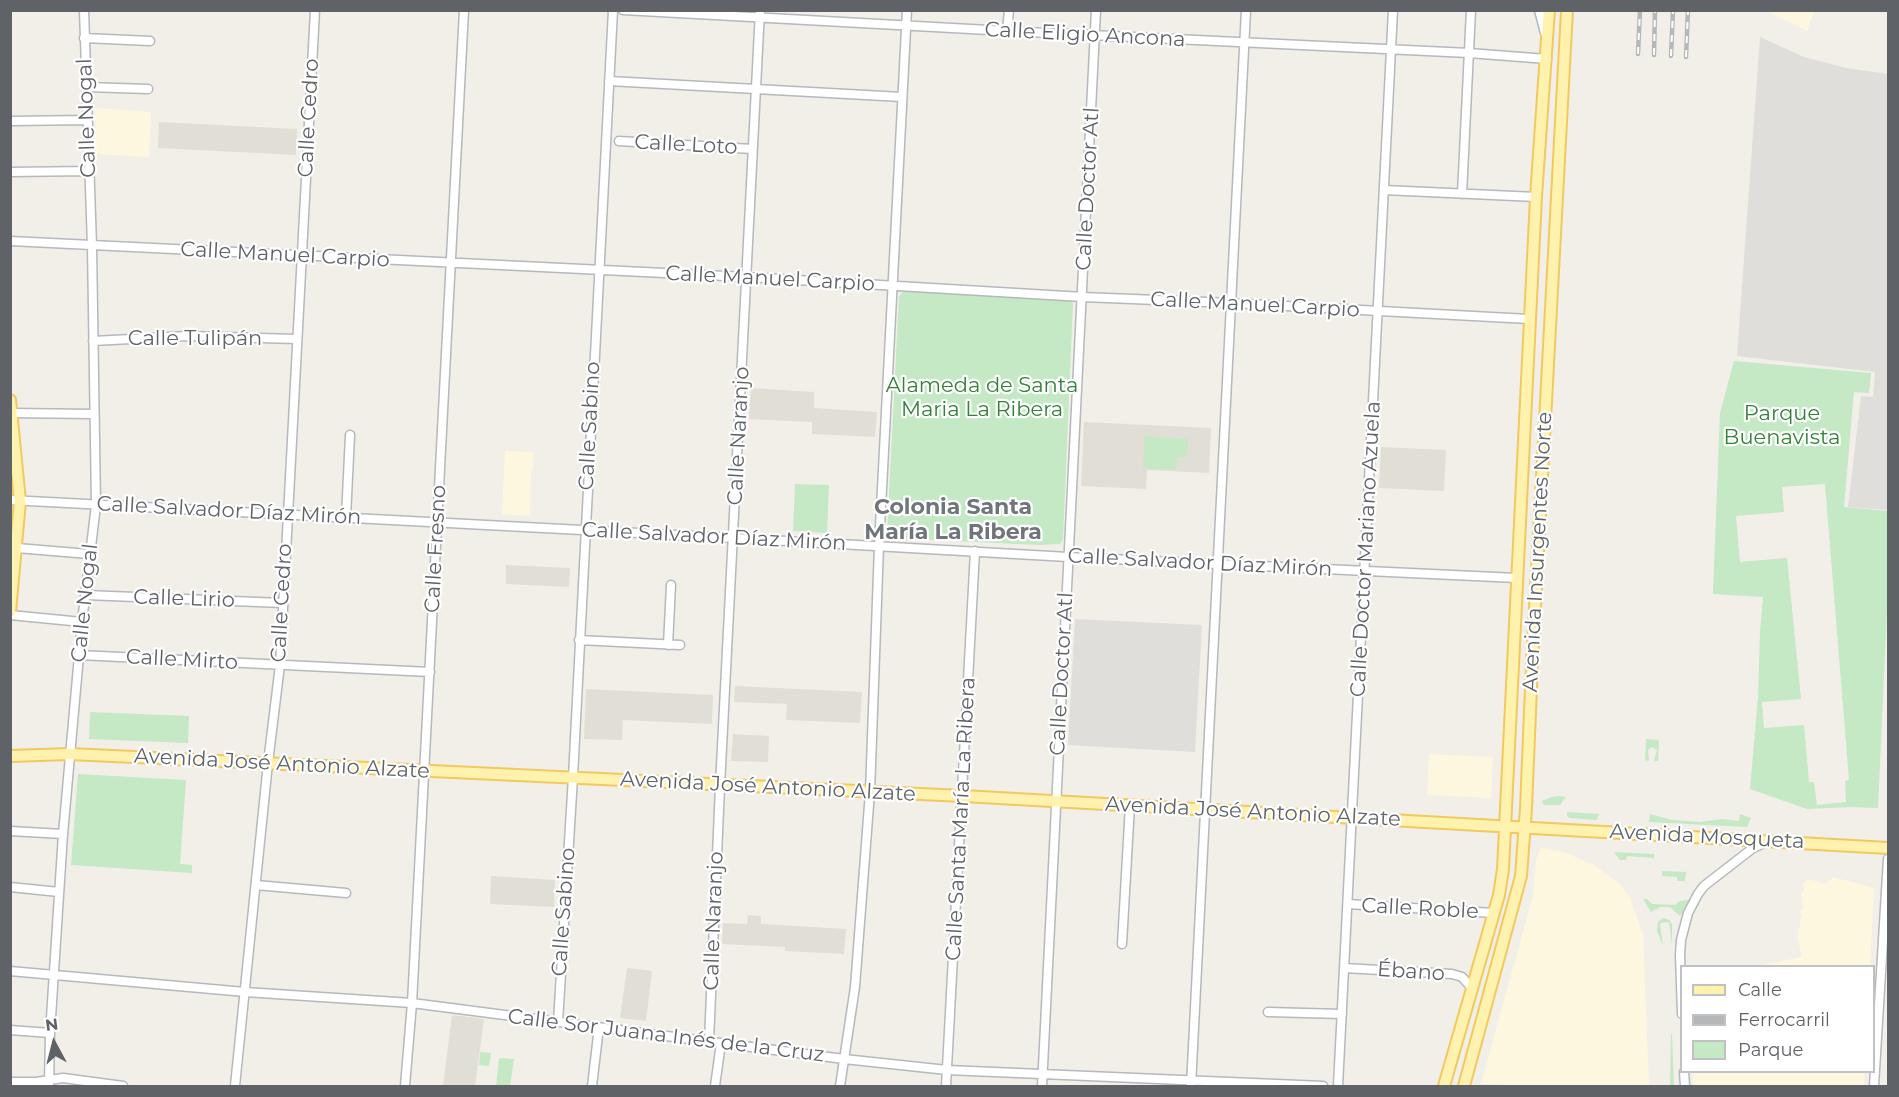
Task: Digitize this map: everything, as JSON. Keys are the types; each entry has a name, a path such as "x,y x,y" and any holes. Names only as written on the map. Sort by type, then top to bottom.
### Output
{"main road":[{"name":"Avenida Insurgentes Norte","path":"1443,1086 1502,876 1529,319 1549,10"},
{"name":"Avenida Insurgentes Norte","path":"1464,1086 1521,876 1567,10"},
{"path":"10,400 17,548 10,614"},
{"name":"Avenida José Antonio Alzate","path":"10,756 70,754 573,777 1525,827"},
{"name":"Avenida Mosqueta","path":"1525,827 1888,848"}],"street":[{"name":"Calle Nogal","path":"49,1083 50,1033 63,834 82,622 96,505 92,246 84,10"},
{"name":"Calle Cedro","path":"235,1086 280,665 315,10"},
{"name":"Calle Fresno","path":"405,1086 412,1004 464,10"},
{"name":"Calle Sabino","path":"558,1022 613,10"},
{"name":"Calle Eligio Ancona","path":"623,10 760,14 1007,32 1390,49 1547,59"},
{"path":"840,1086 855,987 870,792 879,546 908,10"},
{"path":"1007,32 1009,10"},
{"name":"Calle Doctor Atl","path":"1042,1086 1096,10"},
{"path":"1191,1083 1246,10"},
{"name":"Calle Doctor Mariano Azuela","path":"1338,1086 1393,10"},
{"path":"1462,194 1471,10"},
{"name":"Avenida Insurgentes Norte","path":"1539,10 1548,43"},
{"name":"Calle Naranjo","path":"709,1041 760,14"},
{"path":"84,38 150,41"},
{"path":"609,81 902,98"},
{"path":"86,87 148,89"},
{"path":"10,121 87,120"},
{"name":"Calle Loto","path":"619,141 752,149"},
{"path":"10,172 89,171"},
{"path":"1384,190 1536,197"},
{"name":"Calle Manuel Carpio","path":"10,241 1529,319"},
{"name":"Calle Tulipán","path":"93,341 188,336 297,339"},
{"path":"12,413 93,414"},
{"path":"346,517 350,435"},
{"name":"Calle Salvador Díaz Mirón","path":"15,500 1068,557 1517,578"},
{"path":"17,548 89,554"},
{"name":"Calle Santa María La Ribera","path":"946,1086 975,551"},
{"path":"668,645 671,585"},
{"name":"Calle Lirio","path":"86,595 282,603"},
{"path":"10,614 82,622"},
{"path":"579,640 681,645"},
{"name":"Calle Mirto","path":"79,655 430,672"},
{"path":"1122,944 1130,805"},
{"path":"10,831 63,834"},
{"path":"1680,965 1681,940 1688,913 1698,894 1717,875 1753,848 1771,841"},
{"path":"1874,1086 1884,985 1888,859"},
{"path":"256,885 346,893"},
{"path":"10,887 59,892"},
{"name":"Calle Roble","path":"1348,904 1493,913"},
{"name":"Ébano","path":"1344,968 1452,974 1462,977 1472,988"},
{"name":"Calle Sor Juana Inés de la Cruz","path":"10,971 412,1004 947,1070 1191,1083 1323,1086"},
{"path":"1268,1011 1342,1014"},
{"path":"592,1086 599,1027"},
{"path":"10,1030 50,1033"},
{"path":"715,1086 721,1043"},
{"path":"10,1082 49,1083 63,1078 123,1086"}],"shaded area":[{"path":"1766,11 1814,11 1807,31"},
{"path":"1760,37 1804,57 1846,68 1888,74 1888,510 1848,507 1861,396 1873,397 1875,372 1737,356"},
{"path":"95,108 151,112 149,157 96,154"},
{"path":"159,122 297,129 296,155 158,148"},
{"path":"751,388 814,392 814,408 877,412 875,437 812,434 812,422 749,419"},
{"path":"1084,422 1211,428 1209,473 1147,470 1146,489 1081,486"},
{"path":"1381,447 1446,450 1444,491 1379,488"},
{"path":"505,451 534,452 533,471 531,471 530,516 502,514"},
{"path":"506,565 570,568 569,587 506,584"},
{"path":"1075,619 1202,625 1195,752 1068,745"},
{"path":"735,686 862,692 860,723 786,720 787,704 734,702"},
{"path":"586,689 713,695 712,724 623,720 622,740 584,739"},
{"path":"733,734 769,736 768,762 731,761"},
{"path":"1429,754 1493,757 1491,798 1427,795"},
{"path":"1541,848 1563,852 1592,864 1620,884 1630,898 1643,935 1649,1086 1481,1084 1533,896 1536,860"},
{"path":"491,876 555,880 554,907 490,904"},
{"path":"1833,877 1874,888 1870,965 1762,965 1802,957 1797,935 1801,927 1799,920 1802,918 1800,911 1803,908 1801,893 1805,890 1803,884 1808,879 1826,884"},
{"path":"748,915 761,916 761,924 846,929 844,954 785,951 785,947 722,944 723,923 747,924"},
{"path":"627,968 652,971 646,1021 620,1018"},
{"path":"452,1015 484,1019 475,1086 443,1086"},
{"path":"1693,1073 1864,1073 1864,1086 1693,1086"}],"green space":[{"name":"Alameda de Santa Maria La Ribera","path":"904,291 1069,300 1073,303 1063,539 1060,544 891,538 887,535 899,296"},
{"name":"Parque Buenavista","path":"1734,361 1871,373 1869,393 1854,392 1844,507 1888,511 1888,589 1878,808 1807,809 1750,789 1763,597 1713,594 1720,413","holes":["1825,484 1849,780 1845,781 1846,802 1817,805 1814,782 1809,782 1804,725 1764,728 1762,702 1801,699 1787,558 1740,562 1736,516 1784,512 1782,487"]},
{"path":"1145,436 1188,439 1187,457 1177,457 1176,470 1143,468"},
{"path":"795,484 829,485 827,533 793,531"},
{"path":"90,712 189,716 188,743 89,739"},
{"path":"1646,739 1659,740 1658,761 1654,761 1657,750 1652,747 1648,750 1649,761 1645,760"},
{"path":"78,774 186,780 180,864 192,865 192,873 71,865"},
{"path":"1552,797 1566,797 1560,805 1544,805 1542,801"},
{"path":"1567,812 1599,814 1596,820 1570,818"},
{"path":"1650,814 1672,820 1700,822 1722,819 1739,821 1740,814 1751,818 1747,827 1649,822"},
{"path":"1614,852 1654,854 1654,858 1627,856 1626,860 1620,860"},
{"path":"1662,871 1686,872 1685,881 1677,881 1677,877 1662,876"},
{"path":"1643,899 1647,899 1652,904 1675,905 1680,901 1689,900 1680,916 1670,907 1660,907 1651,912"},
{"path":"1663,918 1669,920 1672,924 1672,945 1669,922 1660,923 1663,946 1657,931 1658,922"},
{"path":"1672,1034 1674,1086 1670,1086"},
{"path":"480,1052 491,1053 489,1066 479,1065"},
{"path":"499,1058 514,1059 510,1086 496,1086"}],"railway":[{"path":"1638,54 1640,10"},
{"path":"1654,55 1655,10"},
{"path":"1671,56 1673,10"},
{"path":"1686,57 1688,10"}],"district":[{"name":"Colonia Santa María La Ribera","path":"953,520"}]}
